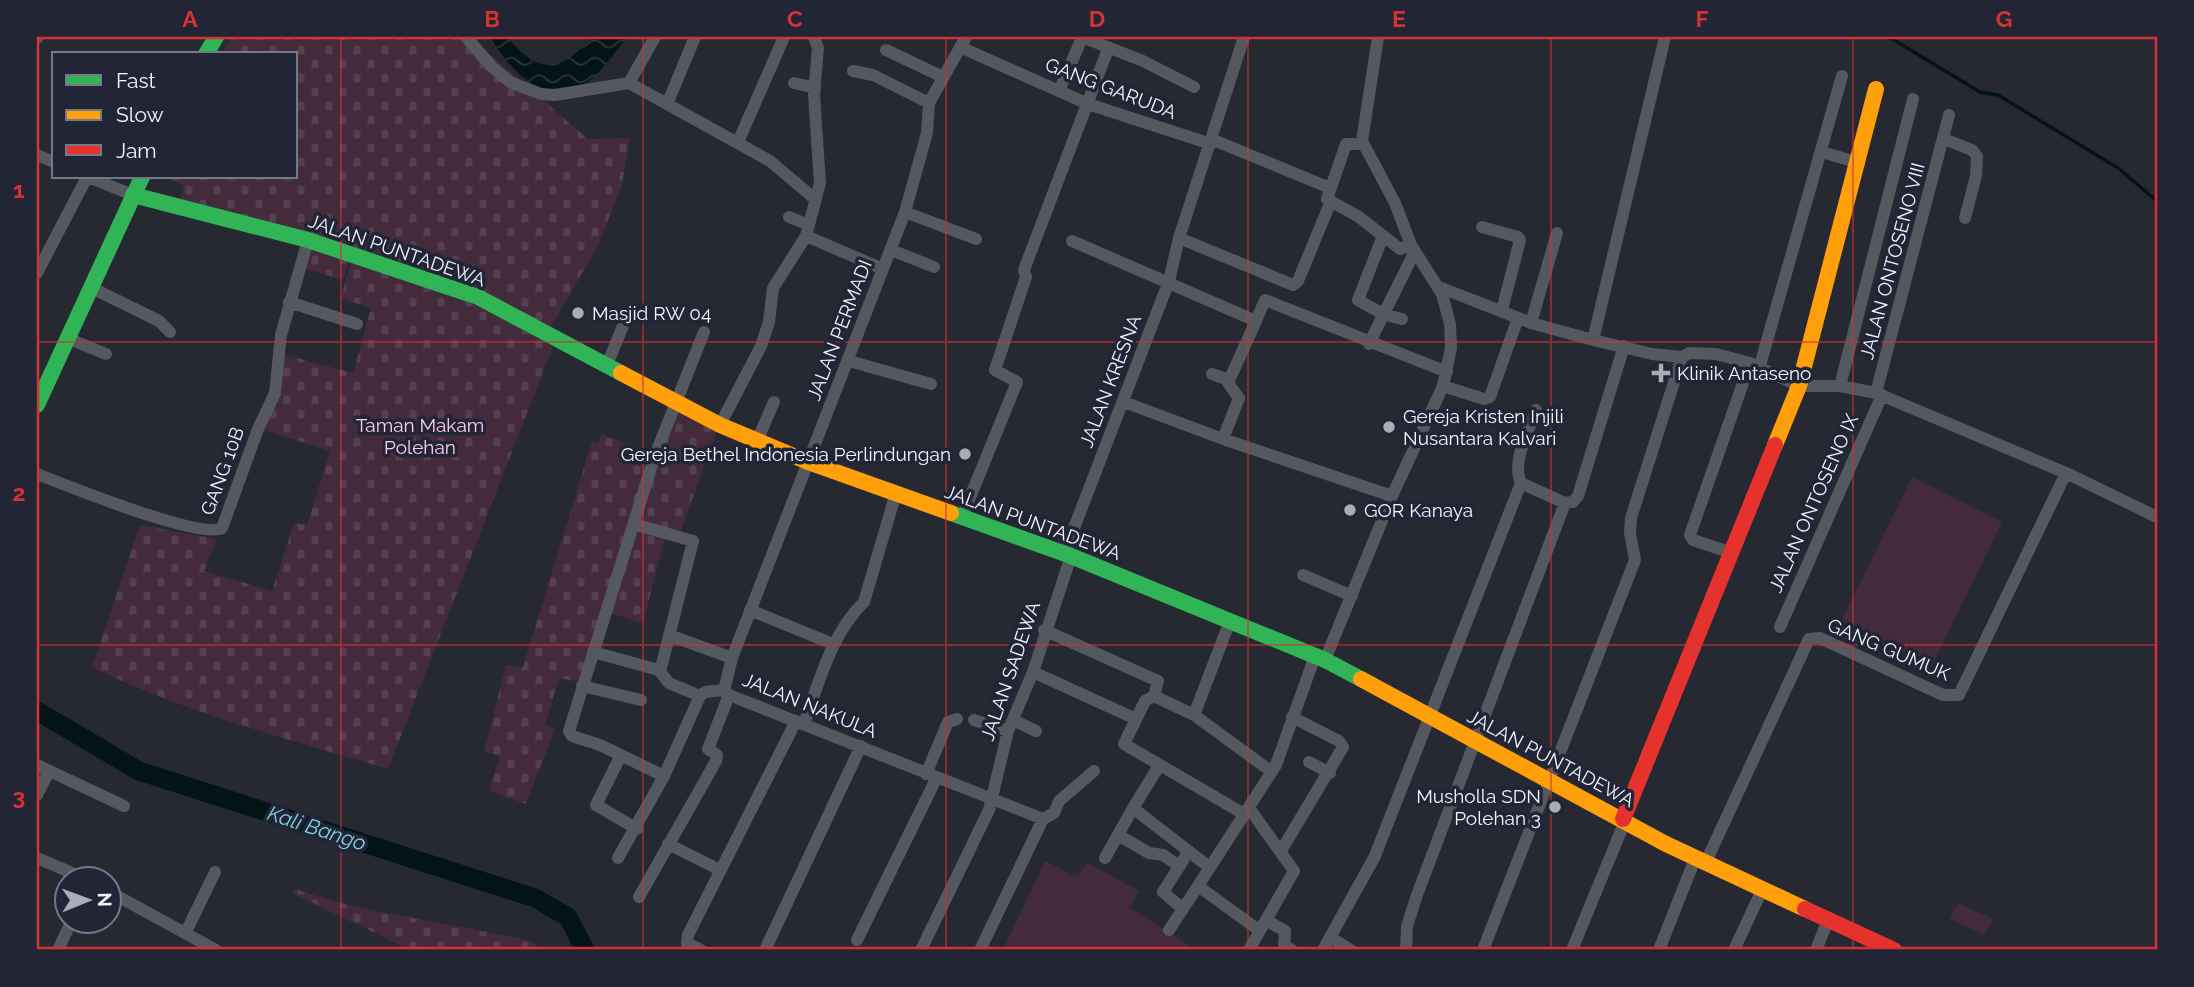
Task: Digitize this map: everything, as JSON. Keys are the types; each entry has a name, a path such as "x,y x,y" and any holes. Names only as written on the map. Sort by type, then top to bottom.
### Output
{"street":[{"path":"466,37 492,67 510,82 541,94 555,95 629,83 770,161 815,199"},
{"path":"629,83 655,37"},
{"path":"667,102 695,37"},
{"path":"738,142 785,37"},
{"path":"720,425 761,346 769,323 773,288 807,230 822,173 814,88 818,48 814,37"},
{"name":"JALAN KRESNA","path":"1067,555 1169,281 1179,238 1244,37"},
{"path":"1169,930 1272,772 1292,717 1352,596 1392,496 1447,372 1451,332 1439,287 1413,248 1395,203 1363,144 1378,37"},
{"path":"1593,340 1665,37"},
{"path":"1059,91 1082,38 1143,61 1194,87"},
{"path":"853,71 873,75 929,103 963,42"},
{"name":"GANG GARUDA","path":"963,42 1088,104 1211,142 1331,195 1400,249 1413,248"},
{"path":"961,517 1017,382 996,372 996,367 1026,277 1025,267 1108,49"},
{"path":"886,50 943,77"},
{"path":"1729,552 1693,540 1690,536 1754,366 1822,152 1842,76"},
{"path":"794,83 814,88"},
{"path":"1572,950 1729,552 1799,386 1859,163 1876,89"},
{"path":"1840,386 1913,99"},
{"name":"JALAN PERMADI","path":"808,462 905,212 926,139 929,103"},
{"name":"JALAN ONTOSENO VIII","path":"1879,394 1949,115"},
{"path":"1944,139 1972,150 1977,156 1976,176 1965,218"},
{"path":"1179,238 1293,285 1298,281 1331,195 1346,144 1363,144"},
{"path":"1822,152 1859,163"},
{"path":"38,269 87,178"},
{"path":"90,178 133,195"},
{"path":"37,405 142,178"},
{"name":"JALAN PUNTADEWA","path":"133,195 308,240 478,297 720,425 808,462 1067,555 1320,658 1700,861 1894,950"},
{"path":"905,212 976,239"},
{"path":"789,217 807,230 883,269"},
{"path":"1482,227 1518,237 1520,240 1502,310"},
{"path":"1531,323 1557,233"},
{"path":"1383,236 1358,300 1383,314 1402,319"},
{"name":"GANG 10B","path":"37,474 157,517 211,531 222,528 258,429 275,393 277,356 289,302 308,240"},
{"path":"1072,241 1256,321"},
{"path":"1369,344 1413,248"},
{"path":"891,250 934,267"},
{"path":"1223,439 1239,398 1237,392 1228,386 1229,380 1275,279"},
{"path":"90,287 159,321 170,332"},
{"path":"1439,287 1531,323 1593,340 1652,354 1682,357 1689,353 1716,354 1754,366 1799,386 1840,386 1879,394 2066,473 2157,517"},
{"path":"1265,300 1369,344 1447,372"},
{"path":"289,302 356,324"},
{"path":"1443,386 1484,399 1490,397 1518,318"},
{"path":"606,367 622,326"},
{"path":"664,775 569,734 674,402 704,332"},
{"path":"67,338 106,354"},
{"path":"1521,482 1565,503 1573,502 1578,496 1624,346"},
{"path":"1483,950 1636,556 1630,533 1631,518 1682,357"},
{"path":"849,360 931,384"},
{"path":"1212,374 1229,380"},
{"name":"JALAN ONTOSENO IX","path":"1780,626 1879,394"},
{"path":"757,440 774,402"},
{"path":"1124,402 1223,439 1392,496"},
{"path":"1324,950 1375,856 1521,482 1517,467 1536,410"},
{"name":"JALAN NAKULA","path":"808,462 732,658 727,692 931,777 991,799"},
{"name":"GANG GUMUK","path":"1700,861 1808,639 1820,638 1943,695 1959,695 2066,473"},
{"path":"701,950 686,940 720,870 800,722 833,644 853,610 864,602 896,493"},
{"path":"1406,950 1407,926 1417,895 1565,503"},
{"path":"634,524 693,541 659,669"},
{"name":"JALAN SADEWA","path":"921,950 989,810 1011,726 1033,672 1067,555"},
{"path":"1303,575 1352,596"},
{"path":"750,610 833,644"},
{"path":"1194,715 1230,621"},
{"path":"1044,630 1153,677 1158,684 1154,696 1145,701 1124,744 1159,766 1247,811 1281,851 1293,876 1249,950"},
{"path":"669,635 732,658"},
{"path":"593,652 659,669 669,683 701,696"},
{"path":"1033,672 1136,719"},
{"path":"582,686 641,700"},
{"path":"618,858 664,775 701,696 705,692 727,692 708,749 717,755 716,761 639,897"},
{"path":"1154,696 1194,715 1272,772"},
{"path":"1281,851 1342,750 1342,743 1292,717"},
{"path":"857,940 931,777 947,725 957,719"},
{"path":"974,720 1036,731"},
{"path":"765,950 861,746"},
{"path":"621,755 596,805 636,829"},
{"path":"1309,762 1330,773"},
{"path":"1105,858 1159,766"},
{"path":"37,795 43,768 124,806"},
{"path":"980,950 1043,819 1055,813 1059,801 1094,771"},
{"path":"991,799 1043,819"},
{"path":"1133,808 1209,867"},
{"path":"1118,835 1149,853 1163,855 1179,866"},
{"path":"668,844 720,870"},
{"path":"1183,909 1163,892 1189,851"},
{"path":"1659,950 1700,861"},
{"path":"186,932 215,872"},
{"path":"1198,886 1263,925 1285,931 1284,945 1292,950"},
{"path":"1734,950 1762,890"},
{"path":"122,898 216,950"},
{"path":"1816,950 1828,920"},
{"path":"58,950 65,934"},
{"path":"1331,937 1351,950"}],"green space":[{"path":"232,37 470,37 588,139 630,138 622,185 597,248 550,328 482,291 426,269 277,224 180,199 184,185 166,178 298,178 298,52 222,52"},
{"path":"312,247 350,258 343,280 306,269"},
{"name":"Taman Makam Polehan","path":"352,258 480,307 553,347 388,769 200,712 92,667 140,525 217,539 204,571 272,591 294,523 307,525 330,451 261,429 282,354 353,373 371,308 341,298"},
{"path":"674,407 718,428 679,536 666,534 643,623 603,611 580,682 559,678 545,725 555,729 526,804 489,791 500,756 484,752 506,665 523,667 592,441 598,443 601,434 657,456"},
{"path":"1912,477 2002,522 1932,666 1841,621"},
{"path":"1045,861 1078,877 1087,862 1139,891 1130,908 1189,945 1186,950 1003,950"},
{"path":"294,889 356,907 529,940 544,950 410,950 292,893"},
{"path":"1958,903 1993,919 1985,935 1950,919"}],"water":[{"path":"490,37 507,37 530,59 550,65 570,57 593,37 628,37 597,74 581,86 565,91 550,91 523,77"}],"waterway":[{"path":"1889,37 1980,92 1998,95 2118,168 2157,201"},
{"name":"Kali Bango","path":"37,711 139,771 535,898 568,917 585,950"}],"traffic: fast":[{"path":"207,52 216,37"},
{"path":"37,405 142,178"},
{"path":"133,195 308,240 478,297 621,373"},
{"path":"951,513 1071,556 1325,660 1361,679"}],"traffic: slow":[{"path":"1775,445 1799,386 1876,89"},
{"path":"621,373 720,425 808,462 951,513"},
{"path":"1361,679 1666,844 1805,909"}],"traffic: jam":[{"path":"1623,819 1775,445"},
{"path":"1805,909 1894,950"}],"place":[{"name":"Masjid RW 04","path":"578,313"},
{"name":"Klinik Antaseno","path":"1661,373"},
{"name":"Gereja Kristen Injili Nusantara Kalvari","path":"1389,427"},
{"name":"Gereja Bethel Indonesia Perlindungan","path":"965,454"},
{"name":"GOR Kanaya","path":"1350,510"},
{"name":"Musholla SDN Polehan 3","path":"1555,807"}]}
